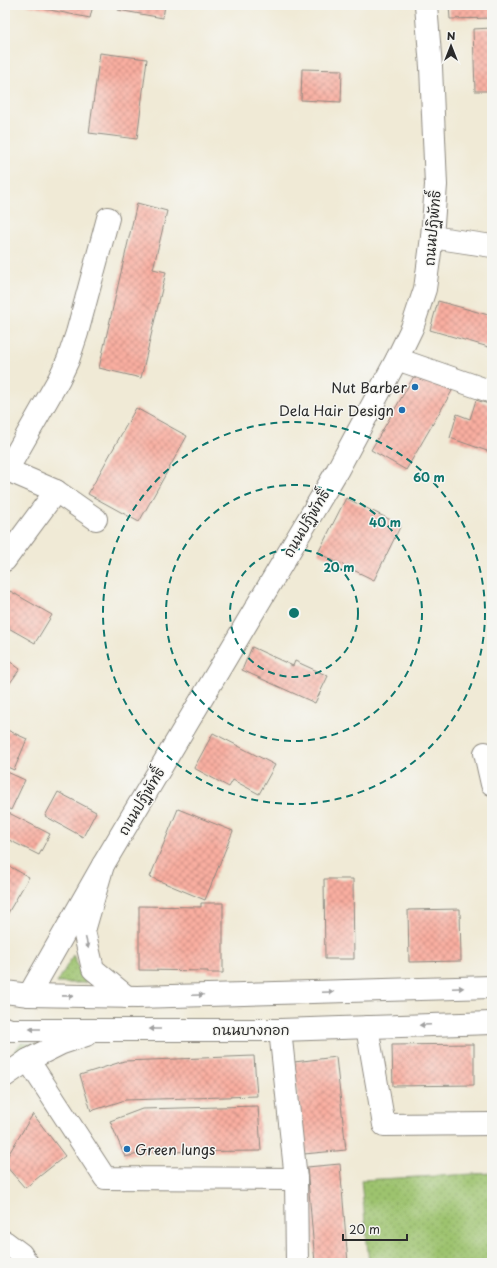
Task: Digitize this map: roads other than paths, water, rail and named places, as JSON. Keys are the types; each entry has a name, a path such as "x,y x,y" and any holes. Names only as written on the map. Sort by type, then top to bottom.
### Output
{"street":[{"name":"ถนนปฏิพัทธิ์","path":"7,1032 337,471 412,328 425,288 432,237 436,185 431,67 426,5"},
{"path":"96,519 56,491 6,469 60,379 68,360 77,333 108,218"},
{"path":"432,237 492,246"},
{"path":"397,359 492,392"},
{"path":"5,560 56,491"},
{"path":"485,753 492,784"},
{"path":"104,865 84,931 93,969 127,997"},
{"path":"5,992 29,995 127,997 492,987"},
{"name":"ถนนบางกอก","path":"7,1032 102,1029 280,1030 492,1023"},
{"path":"367,1027 384,1125 492,1124"},
{"path":"5,1076 28,1060 62,1043 102,1029"},
{"path":"280,1030 296,1179 297,1263"},
{"path":"28,1060 104,1178 296,1179"}],"place":[{"name":"Nut Barber","path":"415,387"},
{"name":"Dela Hair Design","path":"402,410"},
{"name":"Green lungs","path":"127,1149"}]}
